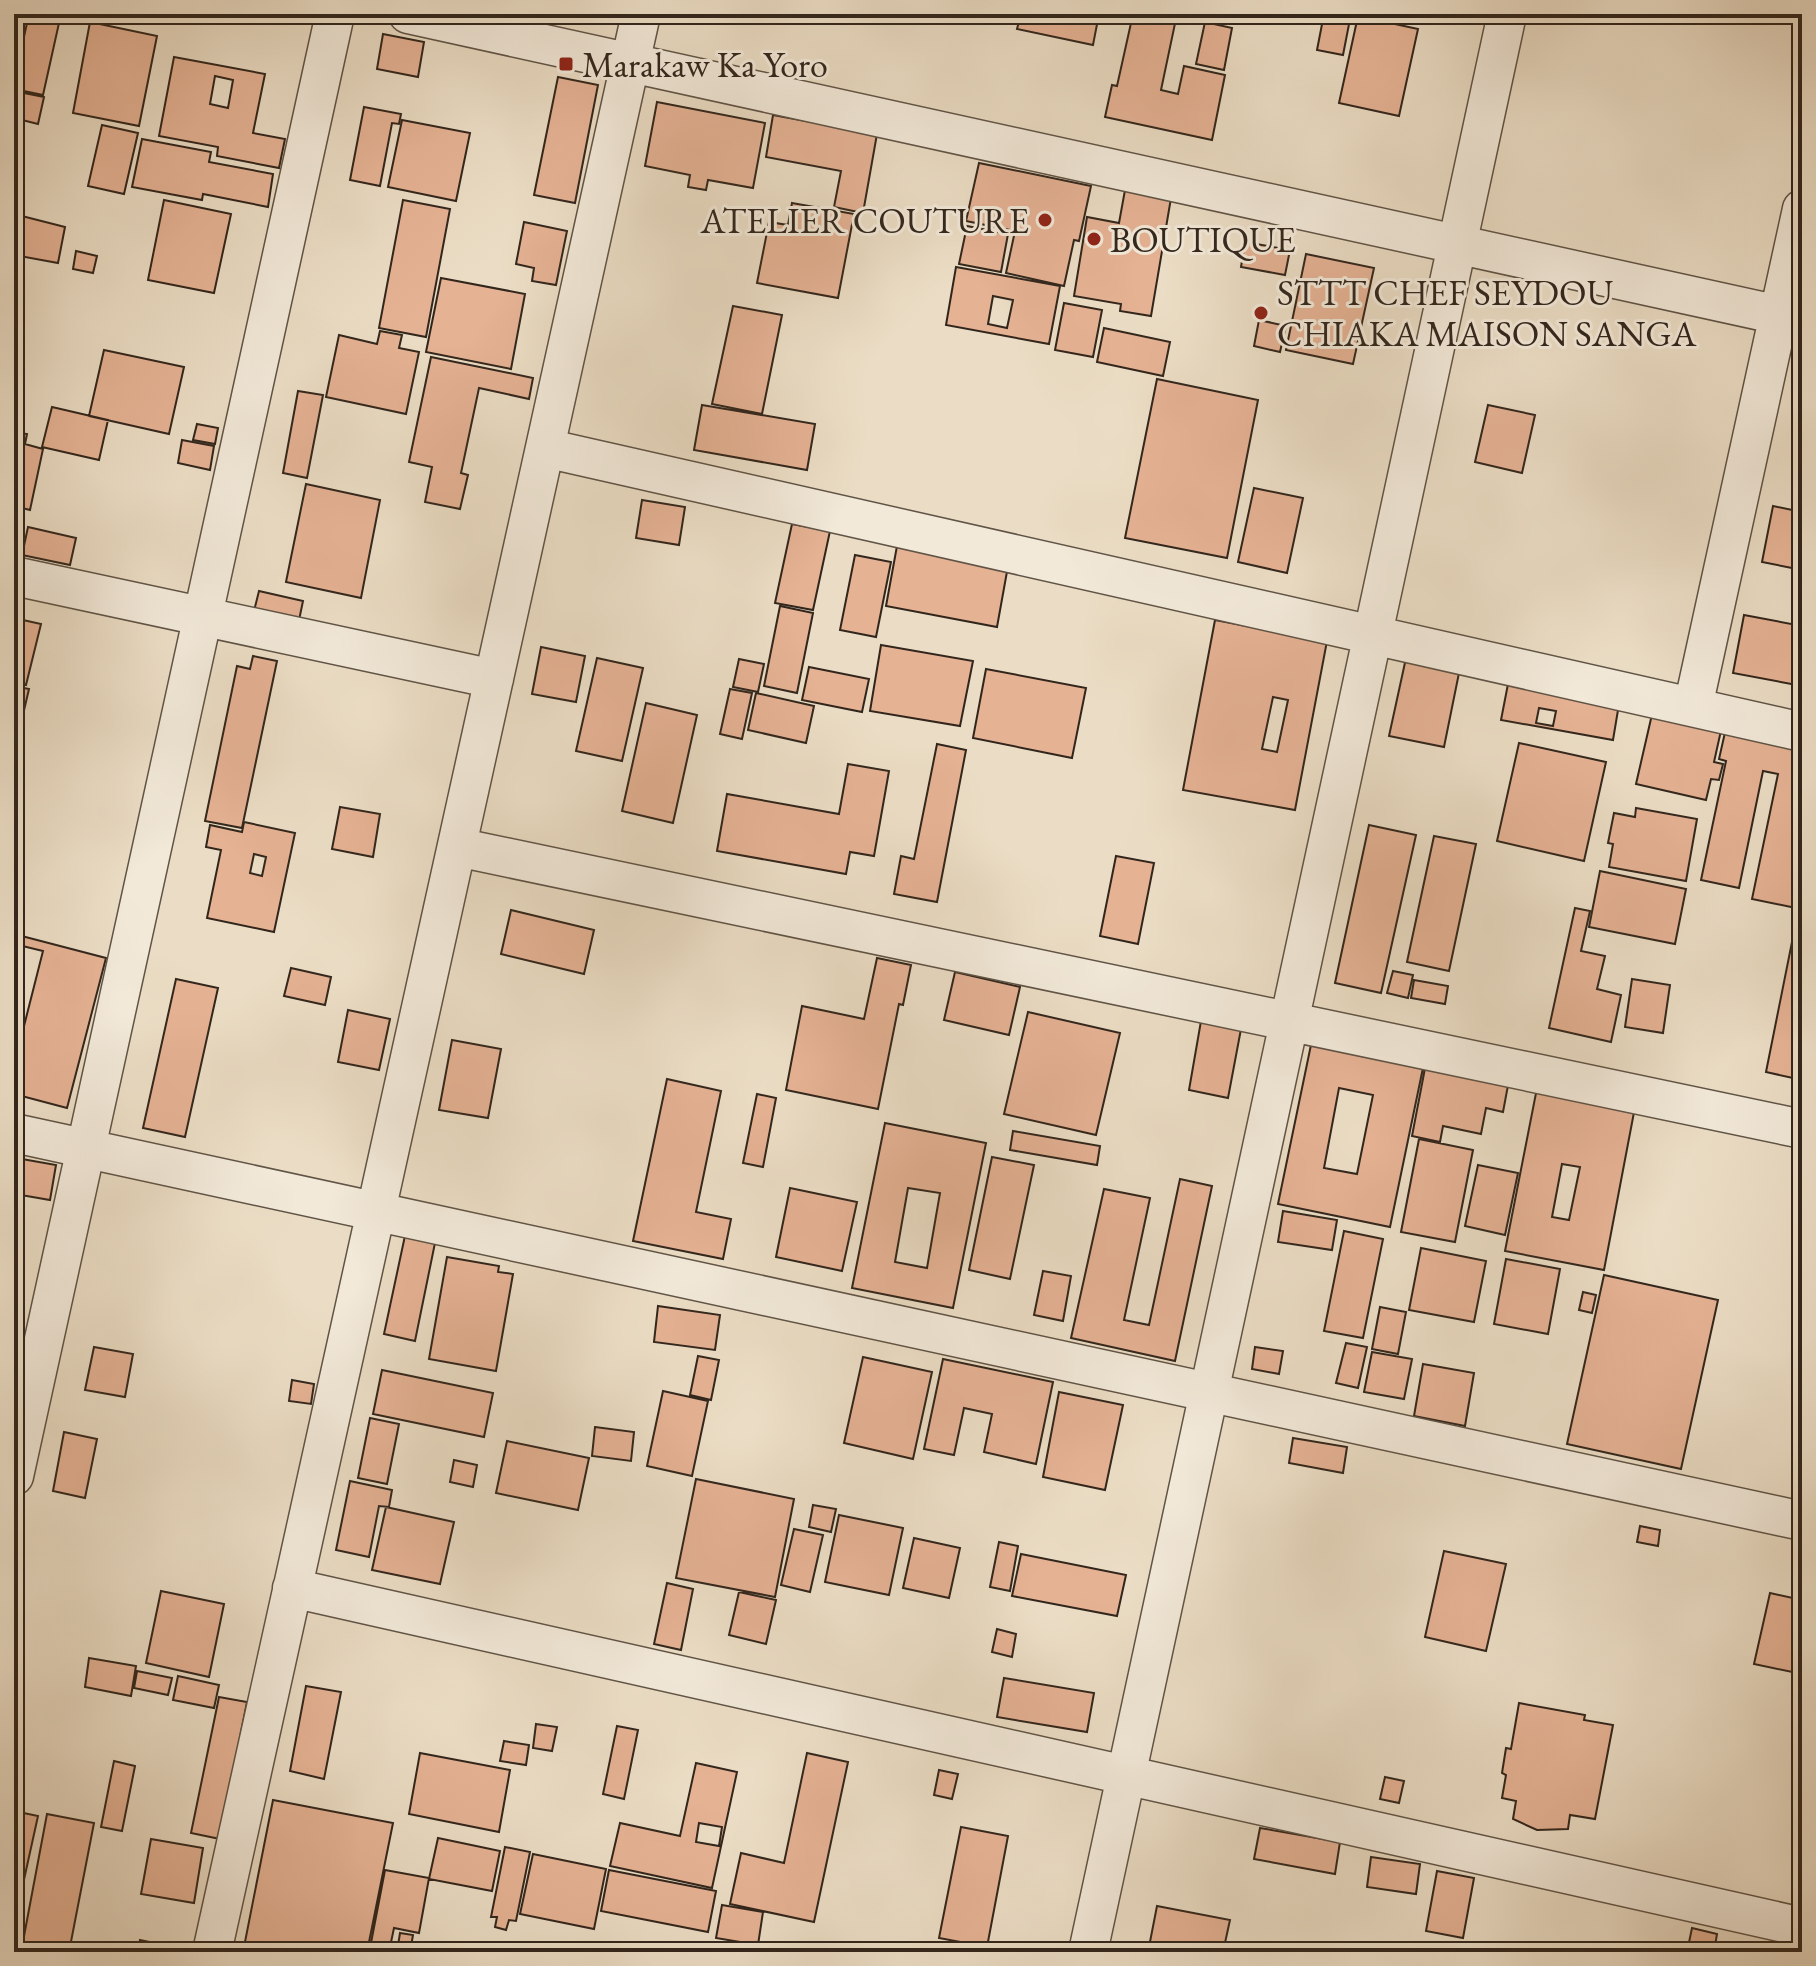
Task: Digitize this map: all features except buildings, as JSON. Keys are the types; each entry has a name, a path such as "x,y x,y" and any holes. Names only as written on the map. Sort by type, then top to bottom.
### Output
{"street":[{"path":"14,1476 335,14"},
{"path":"408,14 1790,318"},
{"path":"212,1952 641,14"},
{"path":"1088,1952 1507,14"},
{"path":"1693,707 1790,318 1802,209"},
{"path":"545,448 1802,732"},
{"path":"14,576 494,679"},
{"path":"457,847 1802,1129"},
{"path":"14,1133 1802,1521"},
{"path":"292,1588 1802,1927"}],"place":[{"name":"Marakaw Ka Yoro","path":"566,64"},
{"name":"ATELIER COUTURE","path":"1045,220"},
{"name":"BOUTIQUE","path":"1094,239"},
{"name":"STTT CHEF SEYDOU CHIAKA MAISON SANGA","path":"1261,313"}]}
